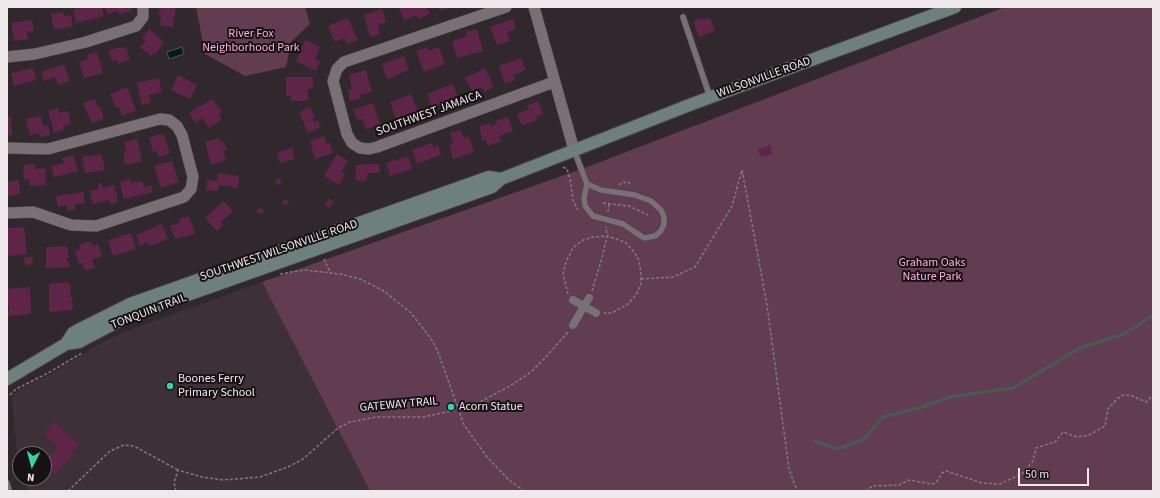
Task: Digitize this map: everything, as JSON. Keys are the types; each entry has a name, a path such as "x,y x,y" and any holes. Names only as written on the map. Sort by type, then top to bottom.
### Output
{"main road":[{"name":"WILSONVILLE ROAD","path":"574,150 955,7"},
{"name":"SOUTHWEST WILSONVILLE ROAD","path":"7,379 66,344 79,342 111,323 492,187 501,179 574,150"},
{"name":"SOUTHWEST WILSONVILLE ROAD","path":"66,344 73,333 130,304 489,177 501,179"}],"street":[{"path":"7,57 35,54 86,42 136,26 143,17 143,7"},
{"name":"SOUTHWEST JAMAICA","path":"506,7 344,62 337,69 333,80 347,134 352,143 360,148 369,149 377,147 554,82"},
{"path":"534,7 574,150"},
{"path":"7,148 48,149 160,119 169,120 177,126 182,135 193,177 191,189 184,196 96,226 71,225 33,212 7,213"},
{"path":"573,325 588,298"},
{"path":"572,300 596,313"}],"lane":[{"path":"683,17 710,98"},
{"path":"574,150 587,184 584,202 593,216 623,224 644,238 655,236 662,231 664,217 661,210 650,201 635,194 601,190 587,184"},
{"path":"7,483 9,491"}],"path":[{"path":"641,279 673,277 696,267 732,206 742,170 767,305 789,469 797,491"},
{"path":"617,187 623,182 630,183"},
{"path":"603,203 632,206 648,215"},
{"path":"608,214 609,204"},
{"path":"588,298 602,258 607,236 606,226"},
{"path":"572,300 566,290 563,274 569,254 583,240 593,237 607,236 625,242 639,260 641,279 636,295 628,304 612,313 596,313"},
{"path":"320,248 330,272"},
{"path":"276,275 300,270 330,272 360,279 384,291 411,313 424,329 438,352 457,410 464,425 486,457 509,480 524,491"},
{"name":"GATEWAY TRAIL","path":"68,491 110,451 124,445 134,446 178,470 202,477 223,480 260,477 288,467 303,459 338,428 350,422 376,417 423,417 457,410 495,395 531,372 573,325"},
{"path":"7,393 10,395 16,389 48,373 87,350"},
{"path":"865,491 873,486 899,485 909,480 932,484 936,483 942,473 946,471 982,483 1000,484 1023,473 1033,461 1036,448 1055,442 1063,432 1077,437 1089,435 1105,426 1108,409 1118,398 1124,395 1130,395 1146,402 1153,395"},
{"path":"176,491 174,483 178,470"}],"shaded area":[{"path":"182,47 184,54 169,59 167,52"},
{"name":"Boones Ferry Primary School","path":"262,282 370,491 28,491 26,486 52,486 52,446 16,446 12,403 13,395 32,382 49,375 106,340 124,332"}],"green space":[{"name":"River Fox Neighborhood Park","path":"196,7 305,7 310,24 291,42 286,67 245,76 205,54"},
{"name":"Graham Oaks Nature Park","path":"1005,7 1153,7 1153,491 370,491 262,282 587,167"}],"building":[{"path":"84,7 102,7 104,16 76,23 73,10"},
{"path":"105,7 130,7 132,11 119,14 118,11 107,14"},
{"path":"160,7 176,7 173,27 160,25 161,15 158,15"},
{"path":"427,7 430,14 419,19 417,15 404,20 399,8"},
{"path":"438,7 454,7 440,11"},
{"path":"382,9 386,22 378,25 380,34 370,37 364,15"},
{"path":"63,12 64,16 71,15 73,26 54,30 51,14"},
{"path":"348,18 358,40 347,44 344,38 335,42 328,26"},
{"path":"702,18 703,20 710,18 715,31 699,37 693,21"},
{"path":"513,19 516,29 507,32 510,41 497,45 490,27"},
{"path":"32,20 34,31 27,32 28,39 14,41 11,23"},
{"path":"149,29 164,42 156,54 154,53 151,56 140,47 146,41 142,38"},
{"path":"477,29 483,51 457,58 452,41 467,36 466,32"},
{"path":"305,40 320,47 315,59 320,61 316,71 296,61"},
{"path":"120,47 126,47 130,60 118,63 117,60 112,61 108,51"},
{"path":"427,47 428,51 439,47 445,64 424,72 416,51"},
{"path":"97,52 103,73 84,78 79,62 88,59 87,55"},
{"path":"404,56 409,70 387,79 382,64"},
{"path":"521,58 526,70 513,75 515,80 505,84 499,66"},
{"path":"64,64 70,81 58,85 55,77 44,81 41,72"},
{"path":"33,68 36,80 14,86 11,73"},
{"path":"485,68 494,87 484,92 481,87 472,91 465,78"},
{"path":"366,70 372,92 360,95 361,98 350,101 348,90 352,89 349,75"},
{"path":"178,75 197,85 190,99 171,90"},
{"path":"286,77 313,77 313,89 308,89 308,101 291,101 291,96 286,96"},
{"path":"159,78 162,92 149,95 151,103 142,105 137,83"},
{"path":"453,84 458,98 432,108 427,94"},
{"path":"127,87 136,111 122,116 119,107 116,108 110,94"},
{"path":"411,94 419,114 408,119 407,114 396,118 390,102"},
{"path":"95,99 98,107 100,106 104,119 92,123 83,103"},
{"path":"212,99 222,112 219,114 222,119 209,128 202,118 196,123 189,113"},
{"path":"538,101 543,114 536,117 537,120 522,126 517,114 529,109 527,106"},
{"path":"373,103 380,125 366,129 362,119 357,120 353,110"},
{"path":"310,107 315,118 312,119 314,122 318,120 321,127 308,133 299,112"},
{"path":"58,108 59,113 68,111 71,124 63,126 64,130 54,133 48,111"},
{"path":"41,116 43,126 48,125 50,135 40,137 39,133 30,135 26,119"},
{"path":"7,117 11,117 12,135 7,135"},
{"path":"508,117 513,131 499,136 501,141 488,146 486,140 483,141 479,127 490,123 491,126 497,124 496,121"},
{"path":"461,130 464,138 469,136 474,152 453,159 449,144 453,143 450,133"},
{"path":"164,134 170,153 159,157 156,151 153,152 149,138"},
{"path":"324,136 326,144 330,143 333,153 315,159 310,141"},
{"path":"219,138 221,143 224,141 227,150 223,151 226,160 211,165 205,142"},
{"path":"137,139 142,161 125,165 123,153 126,152 124,142"},
{"path":"432,143 433,147 438,145 441,155 417,164 412,150"},
{"path":"770,145 772,154 761,157 758,149"},
{"path":"292,148 295,159 280,163 277,153"},
{"path":"102,154 105,170 85,173 82,157"},
{"path":"337,154 348,161 341,172 345,174 339,185 324,176"},
{"path":"73,155 78,171 54,177 51,166 64,163 62,158"},
{"path":"408,156 412,169 390,176 386,163"},
{"path":"172,161 179,182 161,188 154,166"},
{"path":"35,164 35,169 45,168 46,185 30,186 29,179 24,180 23,165"},
{"path":"379,164 380,173 367,173 367,181 356,181 355,165"},
{"path":"218,173 239,176 238,188 219,185 218,191 206,190 207,180 217,181"},
{"path":"280,178 282,183 277,185 275,180"},
{"path":"130,179 131,183 142,181 144,187 151,185 153,192 124,199 120,182"},
{"path":"19,180 20,194 7,196 7,182"},
{"path":"102,183 103,188 114,185 118,202 110,204 109,200 93,204 90,191 99,189 98,184"},
{"path":"83,192 85,203 75,204 75,210 67,210 67,205 58,207 56,196"},
{"path":"329,198 334,202 330,208 325,205"},
{"path":"285,199 289,202 286,206 282,203"},
{"path":"224,201 233,211 221,222 223,225 217,231 205,218"},
{"path":"258,208 264,210 262,214 257,212"},
{"path":"189,216 195,234 175,239 170,226 180,223 179,219"},
{"path":"162,224 168,239 149,246 148,242 140,246 136,235"},
{"path":"24,227 27,254 7,256 7,228"},
{"path":"131,233 136,249 113,256 108,240"},
{"path":"91,241 92,246 98,244 102,256 92,260 95,268 85,271 82,263 79,264 75,251 81,249 79,245"},
{"path":"66,246 66,248 68,248 69,258 67,258 67,261 69,261 70,267 46,268 46,247"},
{"path":"24,257 32,257 33,264 25,265"},
{"path":"69,282 69,284 71,284 70,297 72,297 73,308 71,310 51,312 49,310 49,284"},
{"path":"29,287 31,314 7,316 9,306 7,306 7,289"},
{"path":"55,422 79,445 72,453 74,455 55,474 52,471 52,454 58,448 43,434"}],"waterway":[{"path":"814,441 838,449 864,439 883,417 919,408 950,397 1013,388 1080,348 1124,334 1153,315"}],"place":[{"name":"Boones Ferry Primary School","path":"170,386"},
{"name":"Acorn Statue","path":"451,407"}]}
